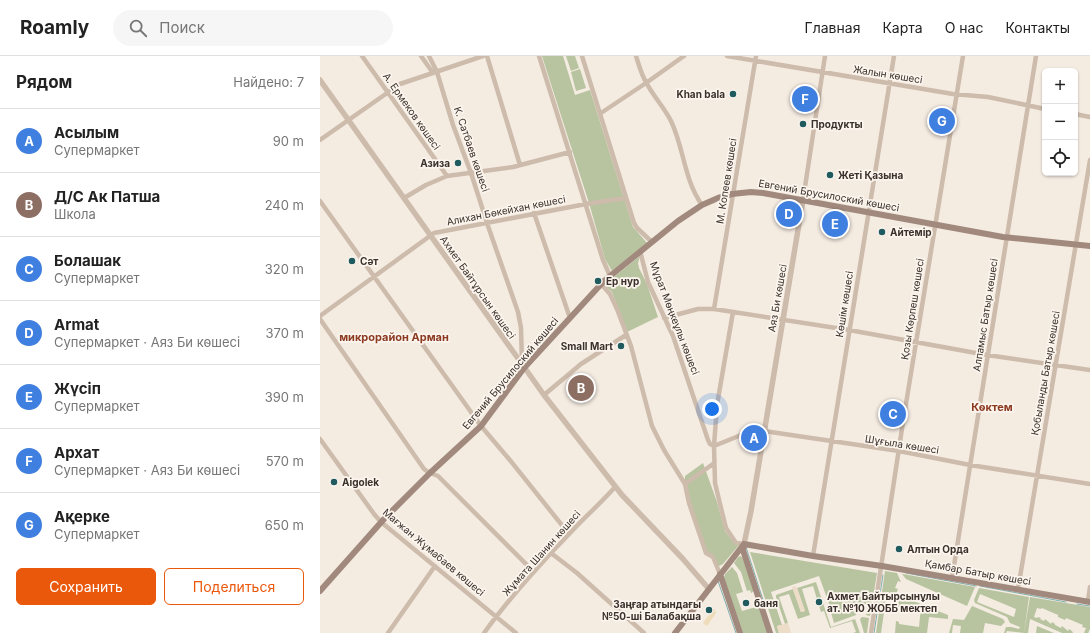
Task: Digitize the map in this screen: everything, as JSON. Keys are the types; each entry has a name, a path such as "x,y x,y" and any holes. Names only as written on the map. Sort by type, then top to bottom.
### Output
{"main road":[{"name":"Евгений Брусилоский көшесі","path":"320,592 381,522 430,473 481,426 523,366 601,284 678,221 702,205 732,194 751,192 1006,237 1090,246"},
{"path":"675,633 708,588 744,544"},
{"path":"744,544 744,555 770,633"},
{"name":"Қамбар Батыр көшесі","path":"744,544 1089,601"},
{"path":"738,552 744,555"},
{"path":"720,574 740,633"}],"street":[{"name":"А. Ермеков көшесі","path":"362,56 447,176"},
{"path":"421,56 435,72"},
{"name":"К. Сатбаев көшесі","path":"429,56 472,174 520,320 523,366"},
{"path":"320,140 400,84 483,56"},
{"path":"487,56 520,165"},
{"path":"539,56 603,260 610,276"},
{"path":"582,56 635,226 652,242"},
{"path":"636,56 646,83 671,122 690,182 697,199 702,205"},
{"path":"600,113 684,56"},
{"name":"Жалын көшесі","path":"727,56 756,58 823,73 957,95 994,98 1042,108"},
{"name":"Аяз Би көшесі","path":"744,544 803,200 825,56"},
{"name":"Көшім көшесі","path":"813,556 894,56"},
{"name":"Қозы Көрпеш көшесі","path":"871,633 916,341 963,56"},
{"name":"Алпамыс Батыр көшесі","path":"952,578 1036,56"},
{"name":"М. Копеев көшесі","path":"714,308 756,58"},
{"name":"Ахмет Байтұрсын көшесі","path":"320,80 523,366 615,488 683,559 708,588"},
{"path":"1078,114 1090,116"},
{"path":"404,198 426,185 447,176 472,174 520,165 570,152"},
{"name":"Қобыланды Батыр көшесі","path":"1018,590 1090,160"},
{"name":"Алихан Бөкейхан көшесі","path":"320,318 374,277 431,237 434,233 534,213 626,198"},
{"path":"320,201 481,426 569,534"},
{"path":"534,213 570,318"},
{"name":"Мұрат Мөңкеұлы көшесі","path":"640,251 648,282 672,336 708,440 710,444 714,446"},
{"path":"601,284 610,294 626,335 652,426 664,450 685,484 691,510 706,553 713,557 720,574"},
{"path":"664,318 698,309 714,308 916,341 988,355 1090,370"},
{"path":"733,312 717,405 713,464 715,483 726,528 736,543 744,544"},
{"path":"320,318 424,469 438,476 534,572"},
{"path":"544,395 581,364 626,335"},
{"name":"Шұғыла көшесі","path":"714,446 746,433 764,431 899,451 970,465 1090,484"},
{"name":"Мағжан Жұмабаев көшесі","path":"320,439 381,522 516,633"},
{"path":"685,484 713,464"},
{"name":"Жұмата Шанин көшесі","path":"484,633 496,616 551,553 615,488"},
{"path":"551,553 577,573 644,633"},
{"path":"388,633 435,566"},
{"path":"1089,601 1090,587"}],"green space":[{"path":"542,56 563,56 575,95 590,90 633,227 647,243 612,271 605,259 589,203"},
{"path":"566,56 575,56 579,68 571,71"},
{"path":"580,69 586,88 576,91 571,72"},
{"path":"640,256 638,263 639,268 647,284 658,317 627,332 612,292 604,285"},
{"path":"703,463 717,502 725,531 735,544 739,545 723,564 717,567 713,557 706,553 685,484 685,476"},
{"path":"750,552 877,573 870,616 866,615 868,605 858,603 856,615 834,623 831,609 819,576 771,592 782,625 777,626 779,633 776,633"},
{"path":"741,556 754,591 751,593 750,590 747,591 741,572 734,563 738,557"},
{"path":"732,567 737,573 743,592 736,594 742,611 756,607 759,608 768,633 743,633 724,578 725,574"},
{"path":"885,571 897,573 901,582 898,581 895,588 898,589 896,594 887,592 881,633 876,633"},
{"path":"902,574 975,587 967,606 906,579"},
{"path":"816,582 831,627 855,619 860,633 853,633 856,632 852,621 830,628 824,611 821,612 813,586 802,589 810,615 798,619 789,594 779,597 788,623 785,624 776,595 793,589 801,612 805,611 797,588"},
{"path":"979,588 1029,597 1024,633 1007,631 1004,633 1006,627 1019,629 1020,627 1010,623 1007,617 975,603 974,600","holes":["980,594 1016,609 1014,617 977,602"]},
{"path":"901,596 948,615 948,619 929,617 927,633 895,633 896,621 899,622 899,624 919,627 921,607 902,604 901,607 898,607 899,598"},
{"path":"1030,597 1090,607 1090,629 1088,633 1084,633 1086,628 1082,627 1083,625 1066,618 1065,620 1042,608 1037,608 1034,617 1041,618 1040,619 1044,621 1045,619 1051,624 1052,622 1061,628 1062,626 1068,631 1069,629 1073,633 1062,633 1030,619 1028,633 1024,633"},
{"path":"972,606 1003,619 1005,622 1001,626 985,623 983,633 960,633 961,626 953,625 952,633 949,633 953,619 964,620"},
{"path":"862,617 869,618 867,633 864,633 860,619"},
{"path":"1037,626 1054,633 1036,633"}],"sand":[{"path":"714,608 716,613 707,626 703,623"}],"shaded area":[{"path":"796,586 805,611 801,612 792,587"},
{"path":"788,623 791,633 779,633 777,626"}],"waterway":[{"path":"746,547 764,603"},
{"path":"906,573 976,586"},
{"path":"874,633 883,575"},
{"path":"718,581 736,633"},
{"path":"980,586 1066,602"},
{"path":"1077,604 1090,606"}],"place":[{"name":"Khan bala","path":"733,94"},
{"name":"Архат","path":"805,99"},
{"name":"Ақерке","path":"942,121"},
{"name":"Продукты","path":"803,124"},
{"name":"Азиза","path":"458,163"},
{"name":"Жеті Қазына","path":"830,175"},
{"name":"Armat","path":"789,214"},
{"name":"Жүсіп","path":"835,224"},
{"name":"Айтемір","path":"882,232"},
{"name":"Сәт","path":"352,261"},
{"name":"Ер нур","path":"598,281"},
{"name":"Small Mart","path":"621,346"},
{"name":"Д/С Ак Патша","path":"581,388"},
{"name":"Болашак","path":"893,414"},
{"name":"Асылым","path":"754,438"},
{"name":"Aigolek","path":"334,482"},
{"name":"Алтын Орда","path":"899,549"},
{"name":"Ахмет Байтырсынұлы ат. №10 ЖОББ мектеп","path":"819,602"},
{"name":"баня","path":"746,603"},
{"name":"Заңғар атындағы №50-ші Балабақша","path":"709,610"}],"district":[{"name":"микрорайон Арман","path":"394,337"},
{"name":"Көктем","path":"992,407"}]}
